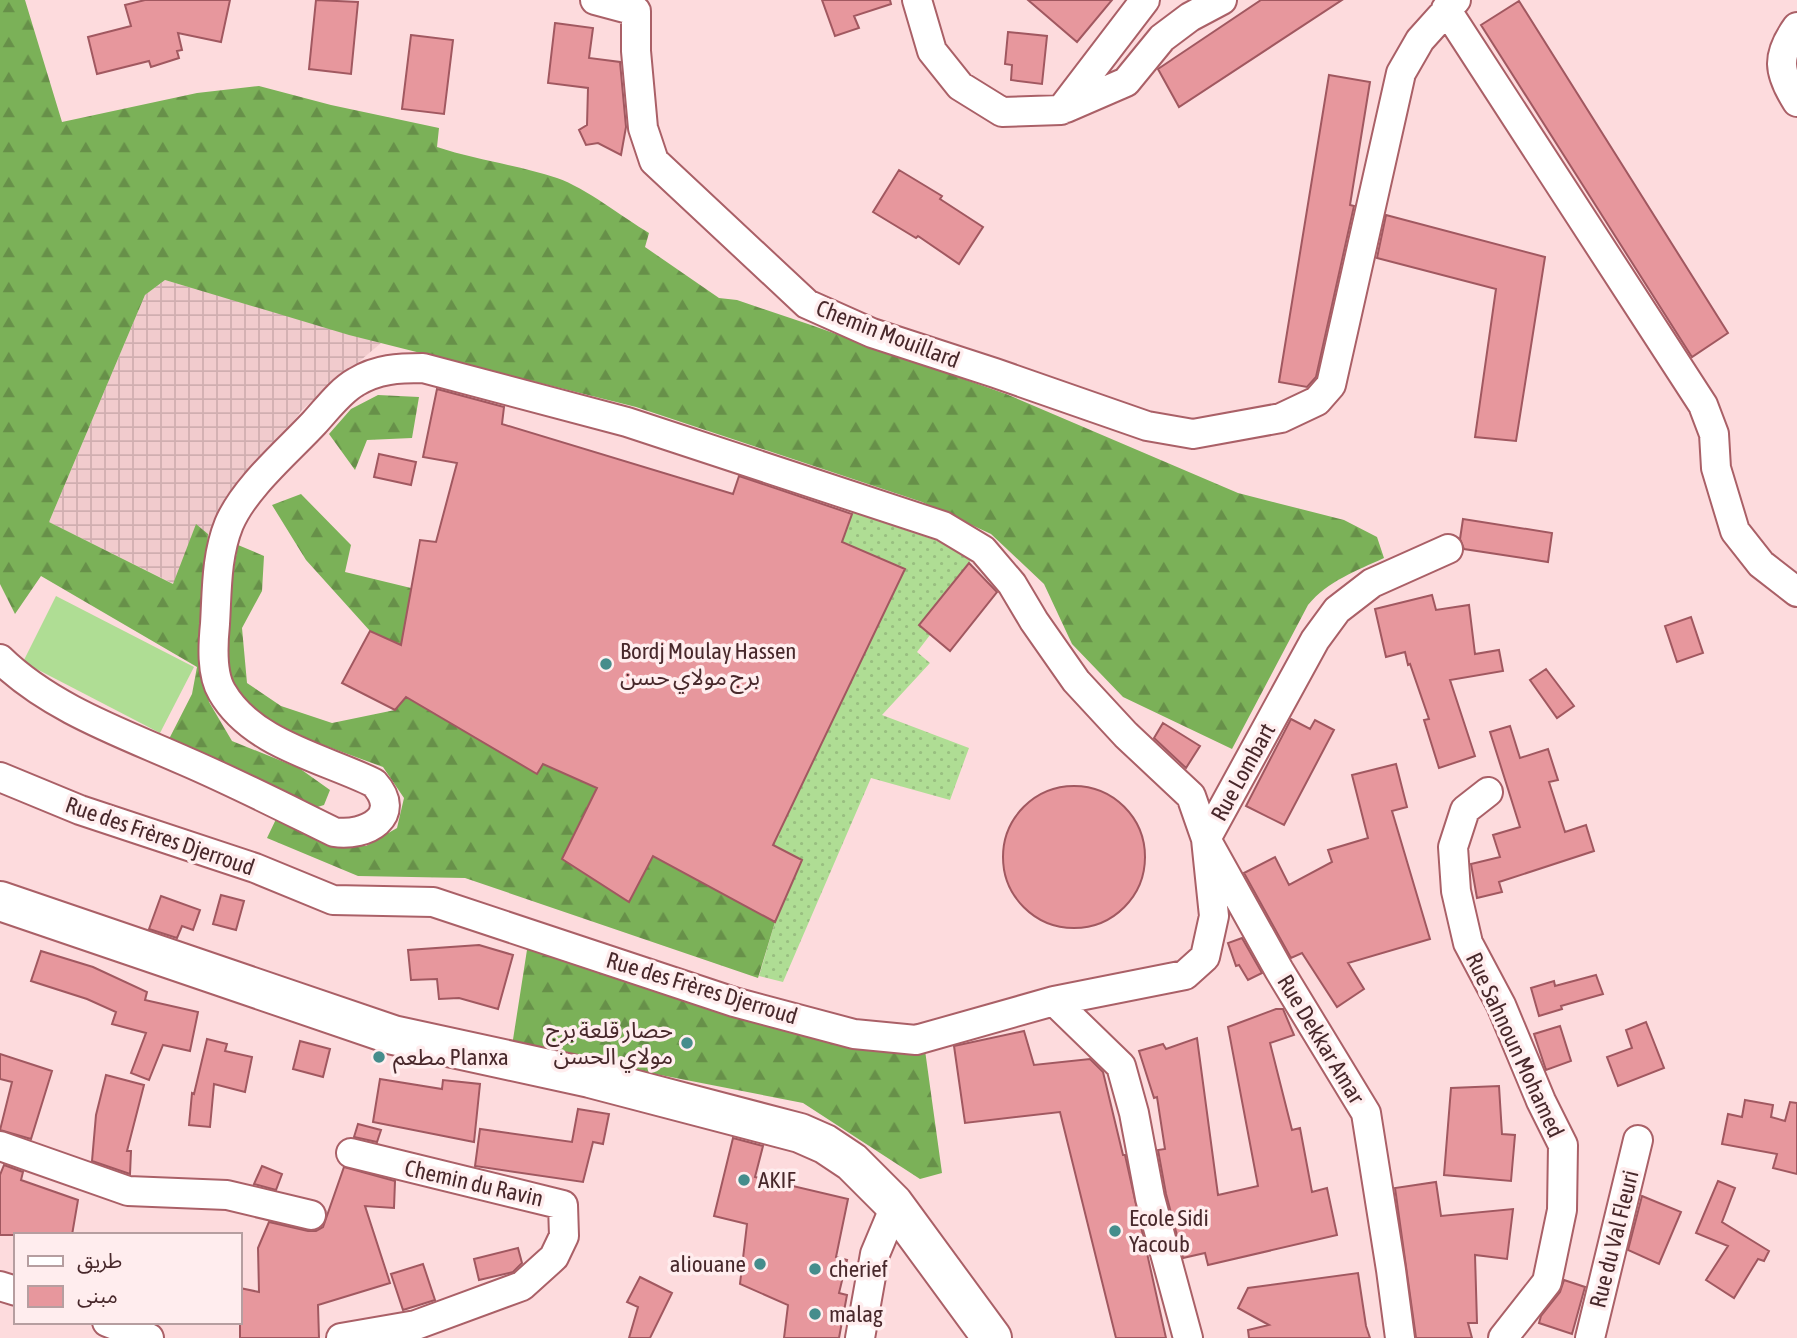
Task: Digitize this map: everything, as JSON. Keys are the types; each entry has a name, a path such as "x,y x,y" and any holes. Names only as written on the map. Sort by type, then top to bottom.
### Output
{"main road":[{"path":"0,901 393,1035 590,1078 800,1133 825,1144 852,1162 894,1203 992,1338"}],"street":[{"name":"Chemin Mouillard","path":"595,0 636,11 636,51 643,128 654,161 807,304 872,333 1147,426 1193,434 1281,418 1317,401 1331,385 1401,73 1420,40 1451,4"},
{"path":"917,0 932,51 960,86 1002,112 1061,110 1126,82 1162,38 1190,17 1222,0"},
{"path":"1061,110 1145,0"},
{"path":"1451,4 1703,405 1714,434 1716,468 1735,531 1760,564 1797,592"},
{"path":"1797,27 1784,45 1782,68 1786,86 1797,102"},
{"path":"0,659 14,673 74,711 334,832 348,834 370,828 385,812 382,796 374,783 260,733 241,718 220,690 213,645 218,570 228,528 237,508 353,383 374,373 397,368 423,368 627,422 943,526 984,550 1012,584 1076,681 1126,735 1191,796 1206,839"},
{"name":"Rue Lombart","path":"1054,1001 1185,975 1205,957 1214,916 1206,839 1315,640 1337,610 1372,583 1448,549"},
{"name":"Rue des Frères Djerroud","path":"0,776 80,810 255,868 333,900 433,902 734,1002 854,1034 916,1040 1054,1001"},
{"name":"Rue Sahnoun Mohamed","path":"1488,792 1465,810 1453,847 1456,891 1468,943 1501,1004 1541,1101 1563,1145 1562,1210 1546,1282 1503,1338"},
{"name":"Rue Dekkar Amar","path":"1206,839 1279,970 1366,1113 1400,1338"},
{"path":"1054,1001 1121,1066 1135,1113 1150,1198 1188,1338"},
{"name":"Rue du Val Fleuri","path":"1590,1338 1638,1140"},
{"path":"0,1146 128,1191 227,1195 312,1215"},
{"name":"Chemin du Ravin","path":"341,1338 416,1325 522,1286 554,1257 564,1236 563,1205 351,1153"},
{"path":"860,1338 875,1254 894,1203"},
{"path":"112,1324 149,1338"}],"shaded area":[{"path":"165,280 381,343 302,410 208,534 196,525 174,584 49,522 145,295"}],"green space":[{"path":"0,0 25,0 62,122 197,93 259,86 331,105 439,128 437,147 557,178 592,196 649,233 645,247 719,298 737,300 1006,394 1238,493 1344,520 1377,537 1384,558 1333,583 1308,605 1232,749 1123,697 1072,644 1044,584 991,534 922,502 636,407 349,335 165,280 145,295 49,522 173,584 196,524 208,534 201,652 209,702 232,741 299,768 330,790 324,805 308,810 168,741 192,694 197,667 41,576 15,614 0,584"},
{"path":"378,395 419,397 412,438 367,440 355,470 329,434 351,409"},
{"path":"301,494 351,545 345,572 411,588 401,645 370,631 306,560 272,505"},
{"path":"852,512 941,542 972,559 919,625 930,635 917,652 930,663 882,715 969,748 950,800 871,778 783,982 759,976 775,922 802,860 773,845 905,569 842,542"},
{"path":"238,545 264,556 262,591 242,628 247,683 281,706 332,723 395,710 406,697 537,774 543,764 597,788 562,859 629,901 653,856 775,922 758,978 465,878 358,876 267,838 278,815 334,845 366,846 397,828 404,798 383,767 285,731 246,710 226,679 221,643"},
{"path":"56,596 194,667 160,733 23,662"},
{"path":"529,937 924,1043 942,1173 920,1179 803,1103 512,1046"}],"building":[{"path":"145,0 230,0 221,42 178,33 182,50 177,51 179,58 151,67 149,61 97,74 88,37 131,26 125,5"},
{"path":"316,0 358,2 351,74 309,69"},
{"path":"822,0 890,0 891,4 854,16 859,28 835,36"},
{"path":"1028,0 1112,0 1077,42"},
{"path":"1261,0 1342,0 1179,107 1158,69"},
{"path":"1519,1 1728,333 1692,357 1481,25"},
{"path":"555,23 593,28 589,58 620,62 626,127 621,155 598,143 586,145 579,130 587,125 588,88 548,83"},
{"path":"1008,32 1047,36 1042,84 1011,80 1012,65 1005,64"},
{"path":"411,35 453,40 444,114 402,109"},
{"path":"1329,75 1370,82 1350,205 1354,206 1316,377 1307,387 1279,382"},
{"path":"899,170 942,196 940,199 983,227 959,264 918,236 916,238 873,212"},
{"path":"1386,215 1545,257 1516,441 1475,437 1496,289 1377,258"},
{"name":"Bordj Moulay Hassen برج مولاي حسن","path":"437,389 504,407 502,424 733,494 739,476 852,514 842,542 905,569 773,845 802,860 775,922 653,856 629,902 562,859 597,788 543,764 537,774 406,697 395,710 342,683 370,631 401,645 420,540 436,542 457,463 423,457"},
{"path":"379,454 416,462 411,485 374,477"},
{"path":"1463,519 1552,533 1548,562 1464,549 1460,539"},
{"path":"969,563 997,592 950,651 919,625"},
{"path":"1432,595 1436,610 1469,605 1475,654 1499,650 1503,671 1450,680 1475,756 1439,768 1424,720 1429,719 1410,664 1408,665 1405,652 1386,657 1375,609"},
{"path":"1691,617 1703,653 1677,662 1665,626"},
{"path":"1546,669 1574,706 1557,718 1530,680"},
{"path":"1291,719 1310,729 1315,720 1334,730 1284,825 1246,806"},
{"path":"1163,723 1200,746 1186,768 1154,738"},
{"path":"1510,726 1520,758 1548,749 1558,780 1549,782 1565,832 1586,825 1594,851 1499,882 1502,892 1477,898 1471,864 1500,857 1493,835 1520,827 1490,732"},
{"path":"1396,764 1407,807 1392,811 1430,939 1348,963 1364,989 1337,1007 1302,953 1291,958 1244,873 1275,857 1289,885 1332,862 1328,850 1368,838 1352,775"},
{"path":"1074,786 1101,792 1124,807 1139,830 1145,857 1139,884 1124,907 1101,922 1074,928 1047,922 1024,907 1009,884 1003,857 1009,830 1024,807 1047,792"},
{"path":"221,895 244,901 236,930 213,924"},
{"path":"161,896 200,910 193,930 182,926 177,938 149,929"},
{"path":"1242,938 1262,973 1248,980 1239,965 1236,966 1228,943"},
{"path":"479,945 513,955 498,1009 459,998 439,999 437,979 411,980 408,950"},
{"path":"41,951 93,967 147,992 145,1000 198,1012 190,1051 163,1045 149,1080 131,1073 146,1033 112,1024 116,1012 87,999 31,981"},
{"path":"1596,975 1603,994 1561,1006 1562,1009 1539,1016 1531,988 1554,981 1555,986"},
{"path":"1276,1009 1283,1009 1294,1035 1270,1043 1292,1130 1300,1128 1312,1192 1327,1188 1337,1235 1208,1265 1205,1253 1183,1258 1166,1194 1158,1150 1165,1149 1157,1097 1154,1098 1139,1051 1163,1044 1166,1049 1197,1038 1218,1195 1258,1186 1228,1027"},
{"path":"1646,1022 1664,1068 1618,1086 1607,1057 1632,1048 1626,1030"},
{"path":"1560,1026 1571,1061 1546,1070 1534,1034"},
{"name":"Ecole Sidi Yacoub","path":"1024,1031 1034,1065 1090,1059 1103,1072 1125,1155 1166,1338 1116,1338 1060,1112 965,1123 954,1046"},
{"path":"207,1039 227,1044 225,1051 252,1057 245,1092 214,1084 210,1127 189,1125 192,1093 194,1094"},
{"path":"300,1041 330,1049 323,1077 293,1069"},
{"path":"0,1054 52,1071 31,1139 0,1130 12,1082 0,1079"},
{"path":"106,1075 144,1085 127,1151 131,1151 130,1174 92,1161 96,1115"},
{"path":"380,1079 442,1089 443,1080 480,1084 474,1142 373,1122"},
{"path":"1499,1086 1502,1134 1515,1135 1511,1181 1444,1175 1451,1088"},
{"path":"1745,1100 1773,1105 1771,1117 1785,1121 1790,1102 1797,1103 1797,1174 1773,1168 1777,1154 1722,1144 1728,1114 1742,1117"},
{"path":"578,1109 609,1114 603,1144 593,1142 583,1182 475,1166 480,1129 572,1142"},
{"path":"358,1124 381,1130 377,1142 354,1137"},
{"path":"733,1138 763,1146 755,1177 848,1199 836,1257 847,1260 839,1293 847,1295 839,1338 784,1338 788,1305 740,1284 747,1224 714,1216"},
{"path":"4,1165 23,1172 21,1180 78,1200 72,1233 0,1235 0,1175"},
{"path":"262,1166 282,1174 276,1190 254,1184"},
{"path":"344,1167 395,1181 394,1208 365,1206 390,1283 318,1305 319,1338 240,1338 242,1288 259,1292 258,1248 269,1222 308,1231 323,1227"},
{"path":"1718,1181 1735,1188 1722,1222 1769,1251 1764,1261 1758,1259 1734,1298 1706,1280 1728,1246 1696,1233"},
{"path":"1436,1182 1441,1216 1513,1209 1507,1259 1475,1255 1477,1323 1468,1323 1472,1338 1416,1338 1395,1188"},
{"path":"1642,1196 1681,1212 1659,1264 1628,1250"},
{"path":"518,1248 522,1263 513,1272 479,1280 474,1259"},
{"path":"423,1264 435,1300 403,1310 391,1274"},
{"path":"1358,1273 1370,1338 1249,1338 1248,1330 1269,1325 1238,1308 1248,1288"},
{"path":"640,1277 672,1293 650,1338 629,1338 638,1307 627,1302"},
{"path":"1564,1280 1585,1287 1572,1334 1539,1323 1541,1316 1560,1292"}],"place":[{"name":"Bordj Moulay Hassen برج مولاي حسن","path":"606,664"},
{"name":"حصار قلعة برج مولاي الحسن","path":"687,1043"},
{"name":"مطعم Planxa","path":"379,1057"},
{"name":"AKIF","path":"744,1180"},
{"name":"Ecole Sidi Yacoub","path":"1115,1231"},
{"name":"aliouane","path":"760,1264"},
{"name":"cherief","path":"815,1269"},
{"name":"malag","path":"815,1314"}]}
